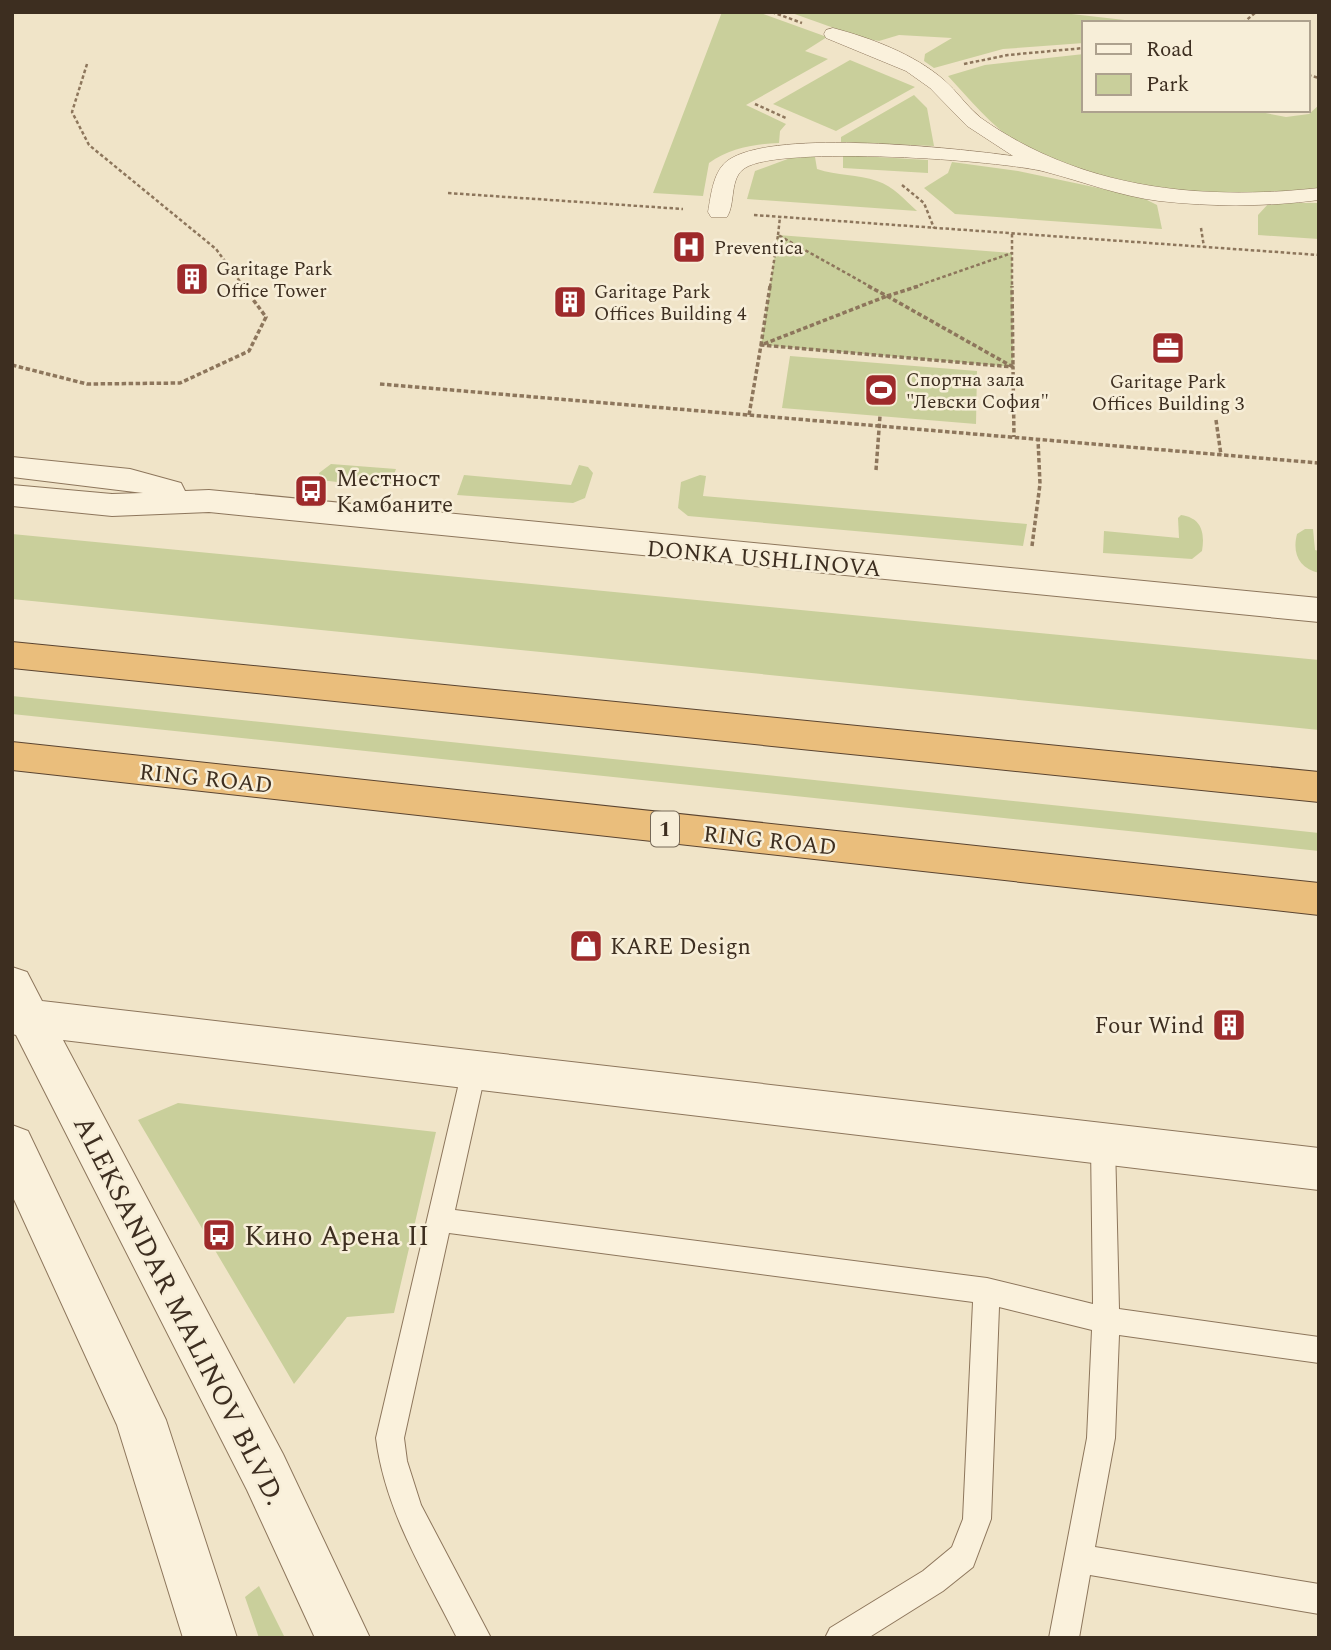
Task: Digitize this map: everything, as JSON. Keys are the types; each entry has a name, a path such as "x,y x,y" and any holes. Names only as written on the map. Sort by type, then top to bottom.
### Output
{"highway":[{"path":"12,655 1319,787"},
{"name":"RING ROAD","path":"12,757 1319,899"}],"street":[{"path":"833,33 875,48 923,74 971,120 1062,172"},
{"path":"916,153 943,150 958,143 968,131 971,120"},
{"path":"719,212 728,173 739,162 753,156 792,149 916,153 1031,165 1127,188 1195,196 1267,198 1319,194"},
{"name":"DONKA USHLINOVA","path":"12,467 130,479 209,501"},
{"name":"DONKA USHLINOVA","path":"12,495 111,505 209,501 1319,610"},
{"path":"18,1006 474,1070 1319,1169"},
{"name":"ALEKSANDAR MALINOV BLVD.","path":"18,1006 265,1472 343,1638"},
{"path":"12,1145 141,1420 210,1638"}],"lane":[{"path":"474,1070 393,1418 391,1456 402,1494 475,1638"},
{"path":"1064,1638 1101,1438 1106,1320 1102,1144"},
{"path":"440,1220 987,1291 1106,1320 1319,1350"},
{"path":"840,1638 933,1581 963,1557 977,1519 987,1291"},
{"path":"1080,1559 1319,1599"}],"path":[{"path":"923,74 1007,55 1082,48"},
{"path":"12,365 87,384 180,383 249,351 265,317 216,249 89,145 72,112 87,64"},
{"path":"448,193 1319,256"},
{"path":"749,415 780,217"},
{"path":"1012,234 1014,437"},
{"path":"778,235 1013,367"},
{"path":"761,345 1012,253"},
{"path":"761,345 1013,367"},
{"path":"380,384 1319,463"},
{"path":"876,470 880,416"},
{"path":"1216,419 1221,455"},
{"path":"1031,551 1040,484 1038,439"}],"green space":[{"path":"722,12 758,12 827,37 805,51 828,59 746,105 786,124 780,131 779,143 742,148 709,163 703,196 653,193"},
{"path":"789,12 1054,12 1133,21 1082,21 1082,43 1003,49 934,68 924,61 925,54 952,38 899,35 879,41 862,38"},
{"path":"1082,54 1082,112 1260,112 1286,117 1309,114 1319,105 1319,189 1286,193 1206,193 1122,181 1047,159 1007,136 948,76 985,65"},
{"path":"850,60 915,87 836,131 773,104"},
{"path":"914,95 927,108 934,146 841,142 841,137"},
{"path":"843,155 928,160 928,173 843,168"},
{"path":"793,157 815,157 817,169 883,183 917,211 747,199 755,171"},
{"path":"952,162 1018,171 1141,197 1157,205 1162,229 955,214 924,188 948,173"},
{"path":"1269,203 1319,203 1319,239 1258,235 1258,215"},
{"path":"778,235 1012,253 1013,367 761,345"},
{"name":"Спортна зала \"Левски София\"","path":"790,356 977,371 976,424 782,408"},
{"path":"331,464 396,469 389,488 320,480 319,473"},
{"path":"579,465 588,467 593,473 585,498 573,503 457,495 464,475 571,485"},
{"path":"700,475 706,476 703,496 1027,524 1023,546 688,516 678,508 681,482"},
{"path":"1181,515 1194,519 1202,532 1202,551 1192,559 1103,553 1104,531 1179,538 1178,518"},
{"path":"1305,529 1313,529 1315,550 1319,551 1319,573 1306,568 1296,554 1297,534"},
{"path":"12,534 1319,660 1319,730 12,599"},
{"path":"12,696 1319,833 1319,851 12,714"},
{"path":"178,1103 436,1132 394,1313 347,1317 294,1384 138,1120"},
{"path":"259,1586 285,1638 259,1638 245,1597"}],"place":[{"name":"Preventica","path":"689,247"},
{"name":"Garitage Park Office Tower","path":"192,279"},
{"name":"Garitage Park Offices Building 4","path":"570,302"},
{"name":"Garitage Park Offices Building 3","path":"1168,348"},
{"name":"Спортна зала \"Левски София\"","path":"881,390"},
{"name":"Местност Камбаните","path":"311,491"},
{"name":"KARE Design","path":"586,946"},
{"name":"Four Wind","path":"1229,1025"},
{"name":"Кино Арена II","path":"219,1235"}]}
